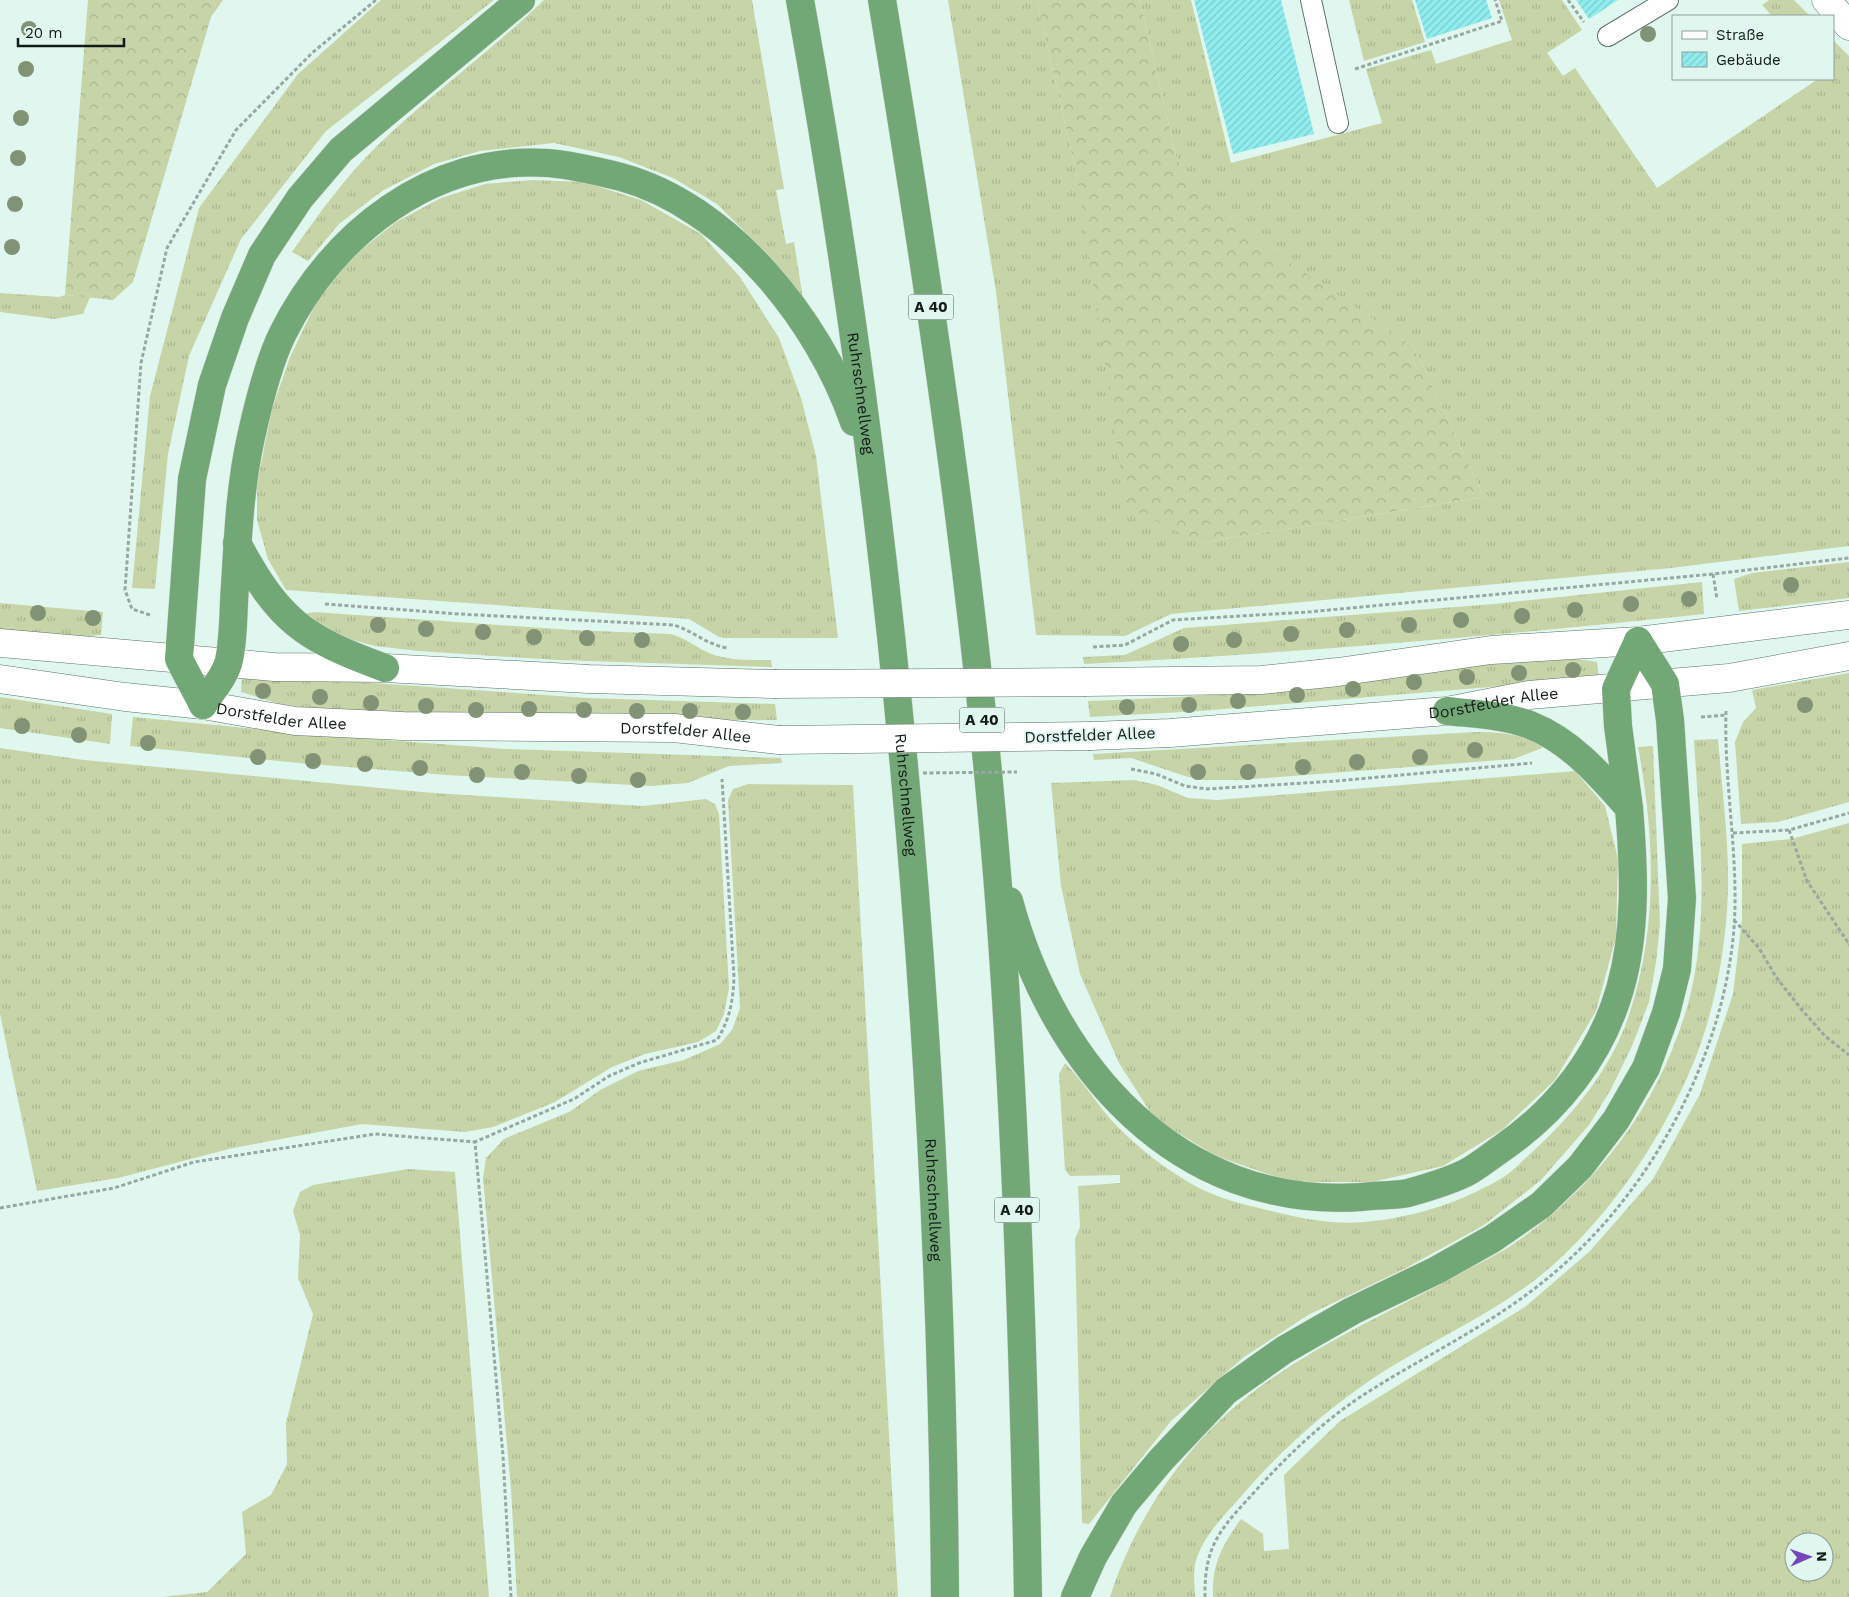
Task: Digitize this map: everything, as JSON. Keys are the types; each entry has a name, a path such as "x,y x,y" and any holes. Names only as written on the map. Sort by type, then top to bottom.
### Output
{"highway":[{"path":"522,0 341,150 300,198 262,255 235,318 212,385 192,479 178,659 203,705 229,663 237,543 251,438 265,386 282,335 312,283 356,233 393,205 424,188 464,173 507,165 546,163 595,170 645,184 687,204 726,235 762,271 789,304 830,366 846,397 873,487"},
{"name":"Ruhrschnellweg","path":"800,0 843,257 873,487 907,787 932,1143 940,1335 945,1597"},
{"name":"A 40","path":"882,0 923,248 950,437 971,615 992,825 1006,1003 1016,1194 1028,1597"},
{"path":"237,543 261,585 285,616 300,629 342,652 385,668"},
{"path":"992,825 1012,909 1032,966 1057,1020 1092,1072 1134,1118 1165,1143 1212,1171 1241,1183 1276,1192 1333,1199 1406,1193 1469,1171 1530,1129 1578,1077 1604,1033 1620,988 1632,924 1634,876 1630,808 1618,726 1616,689 1638,641"},
{"path":"1075,1597 1093,1557 1124,1504 1161,1460 1226,1391 1293,1345 1352,1311 1437,1270 1492,1238 1541,1205 1580,1167 1616,1120 1646,1068 1666,1013 1677,969 1682,898 1670,720 1665,684 1638,641"},
{"path":"1447,711 1504,718 1530,724 1563,742 1588,764 1630,808"}],"main road":[{"path":"1826,0 1849,26"},
{"path":"0,644 274,667 385,668 589,679 774,684 1261,680 1338,672 1491,650 1638,641 1849,615"},
{"name":"Dorstfelder Allee","path":"0,679 203,705 295,721 403,726 674,728 779,740 1091,736 1170,733 1447,711 1529,695 1729,678 1849,656"}],"lane":[{"path":"1311,0 1338,123"},
{"path":"1608,36 1668,0"}],"path":[{"path":"151,616 132,609 125,590 141,363 167,248 236,130 312,53 376,0"},
{"path":"1328,78 1502,21 1495,0"},
{"path":"1091,647 1125,645 1173,620 1308,612 1713,574 1849,558"},
{"path":"316,604 459,614 674,625 688,629 710,644 731,649"},
{"path":"1670,720 1726,715"},
{"path":"1123,769 1146,771 1195,789 1237,787 1528,764 1545,758 1563,742"},
{"path":"0,1208 114,1188 194,1162 374,1134 475,1142 574,1100 610,1076 639,1063 717,1040 729,1016 733,1001 734,977 722,779"},
{"path":"1733,834 1789,830 1849,813"},
{"path":"1789,830 1807,881 1849,944"},
{"path":"1734,920 1759,948 1776,977 1802,1010 1825,1036 1849,1056"},
{"path":"475,1142 503,1456 511,1597"}],"green space":[{"path":"88,0 223,0 211,17 133,282 113,300 65,295"},
{"path":"381,0 494,0 326,131 241,239 189,356 168,454 155,589 132,588 150,396 199,208 298,74"},
{"path":"544,0 752,0 784,189 776,190 786,244 794,242 805,311 801,311 763,250 717,204 673,178 619,157 554,143 480,151 434,164 382,191 339,224 308,261 292,252 343,183 378,145"},
{"path":"948,0 1037,0 1077,177 1200,543 1484,497 1414,347 1201,203 1176,156 1140,0 1191,0 1231,163 1382,123 1366,69 1431,50 1436,64 1512,40 1499,0 1562,0 1582,30 1547,53 1563,76 1575,68 1657,188 1817,80 1834,80 1834,41 1849,56 1849,546 1671,568 1171,614 1125,636 1036,635 996,292"},
{"path":"1037,0 1140,0 1176,156 1201,202 1414,347 1484,497 1200,543 1126,506 1077,177"},
{"path":"1349,0 1412,0 1425,42 1364,61"},
{"path":"1769,0 1794,0 1809,15 1771,15 1762,5"},
{"path":"532,180 584,182 641,200 701,234 740,277 779,338 801,398 816,456 838,638 724,638 719,637 689,619 286,590 268,559 257,520 257,484 272,409 290,357 316,303 352,257 396,222 441,198 485,184"},
{"path":"0,293 90,297 83,314 54,319 0,312"},
{"path":"1849,562 1849,598 1739,611 1734,579 1752,573"},
{"path":"1702,582 1704,614 1472,637 1240,655 1084,664 1083,657 1125,655 1184,628 1494,604"},
{"path":"0,603 103,612 101,635 59,638 0,634"},
{"path":"314,612 572,630 670,634 680,637 717,656 771,660 772,667 558,660 418,651 375,646 338,636 305,614"},
{"path":"1565,657 1597,662 1599,678 1201,711 1090,717 1088,701 1282,689 1458,666"},
{"path":"1849,673 1849,802 1778,822 1741,824 1735,742 1743,722 1756,708 1752,690"},
{"path":"242,674 588,698 775,704 777,720 555,719 309,708 280,704 241,692"},
{"path":"0,697 112,714 110,744 0,728"},
{"path":"133,717 319,735 506,749 781,758 782,763 729,766 688,783 651,786 446,775 130,746"},
{"path":"1476,732 1518,736 1542,745 1542,748 1514,759 1241,780 1203,780 1188,777 1131,758 1094,760 1093,754"},
{"path":"1718,739 1726,834 1728,891 1725,937 1717,983 1706,1028 1690,1071 1663,1125 1632,1176 1595,1223 1553,1265 1533,1281 1490,1310 1378,1375 1341,1401 1290,1445 1259,1476 1222,1518 1203,1544 1195,1564 1195,1597 1110,1597 1134,1537 1167,1482 1187,1456 1232,1409 1257,1389 1306,1356 1512,1245 1543,1222 1571,1197 1598,1169 1621,1140 1661,1075 1676,1040 1688,1004 1695,972 1699,939 1702,872 1694,740"},
{"path":"1653,746 1660,924 1656,962 1649,1002 1632,1046 1610,1091 1589,1125 1541,1180 1484,1225 1406,1268 1308,1315 1244,1357 1171,1421 1089,1524 1082,1523 1075,1239 1080,1227 1078,1186 1120,1183 1120,1175 1070,1176 1065,1170 1059,1074 1065,1063 1115,1124 1145,1152 1166,1168 1201,1189 1242,1204 1291,1216 1352,1223 1401,1217 1439,1207 1492,1184 1514,1169 1575,1108 1612,1055 1629,1015 1645,949 1651,882 1648,815 1638,747"},
{"path":"0,748 84,760 433,793 643,806 706,799 715,804 719,814 729,988 724,1014 716,1031 698,1042 645,1054 612,1067 555,1102 493,1127 465,1132 362,1124 233,1148 118,1178 37,1191 0,1014"},
{"path":"1575,771 1605,806 1618,859 1616,937 1596,1011 1555,1080 1502,1130 1443,1166 1372,1182 1291,1182 1216,1156 1154,1118 1119,1063 1080,974 1061,886 1051,783 1134,780 1157,785 1188,798 1217,800"},
{"path":"748,784 853,785 898,1597 517,1597 511,1489 483,1178 486,1158 504,1139 571,1111 600,1090 638,1071 684,1060 720,1044 732,1030 740,1008 728,800 733,789"},
{"path":"1849,823 1849,1597 1213,1597 1216,1564 1228,1538 1241,1519 1263,1534 1264,1551 1289,1549 1284,1475 1340,1421 1525,1307 1590,1251 1653,1179 1700,1094 1733,994 1742,919 1742,844 1791,839"},
{"path":"408,1169 455,1172 489,1597 162,1597 207,1592 246,1554 242,1512 271,1495 287,1464 286,1423 313,1314 298,1278 300,1235 293,1211 300,1192 313,1185"}],"building":[{"path":"1194,0 1281,0 1314,134 1233,154"},
{"path":"1415,0 1486,0 1492,18 1427,39"},
{"path":"1576,0 1618,0 1589,19"}]}
